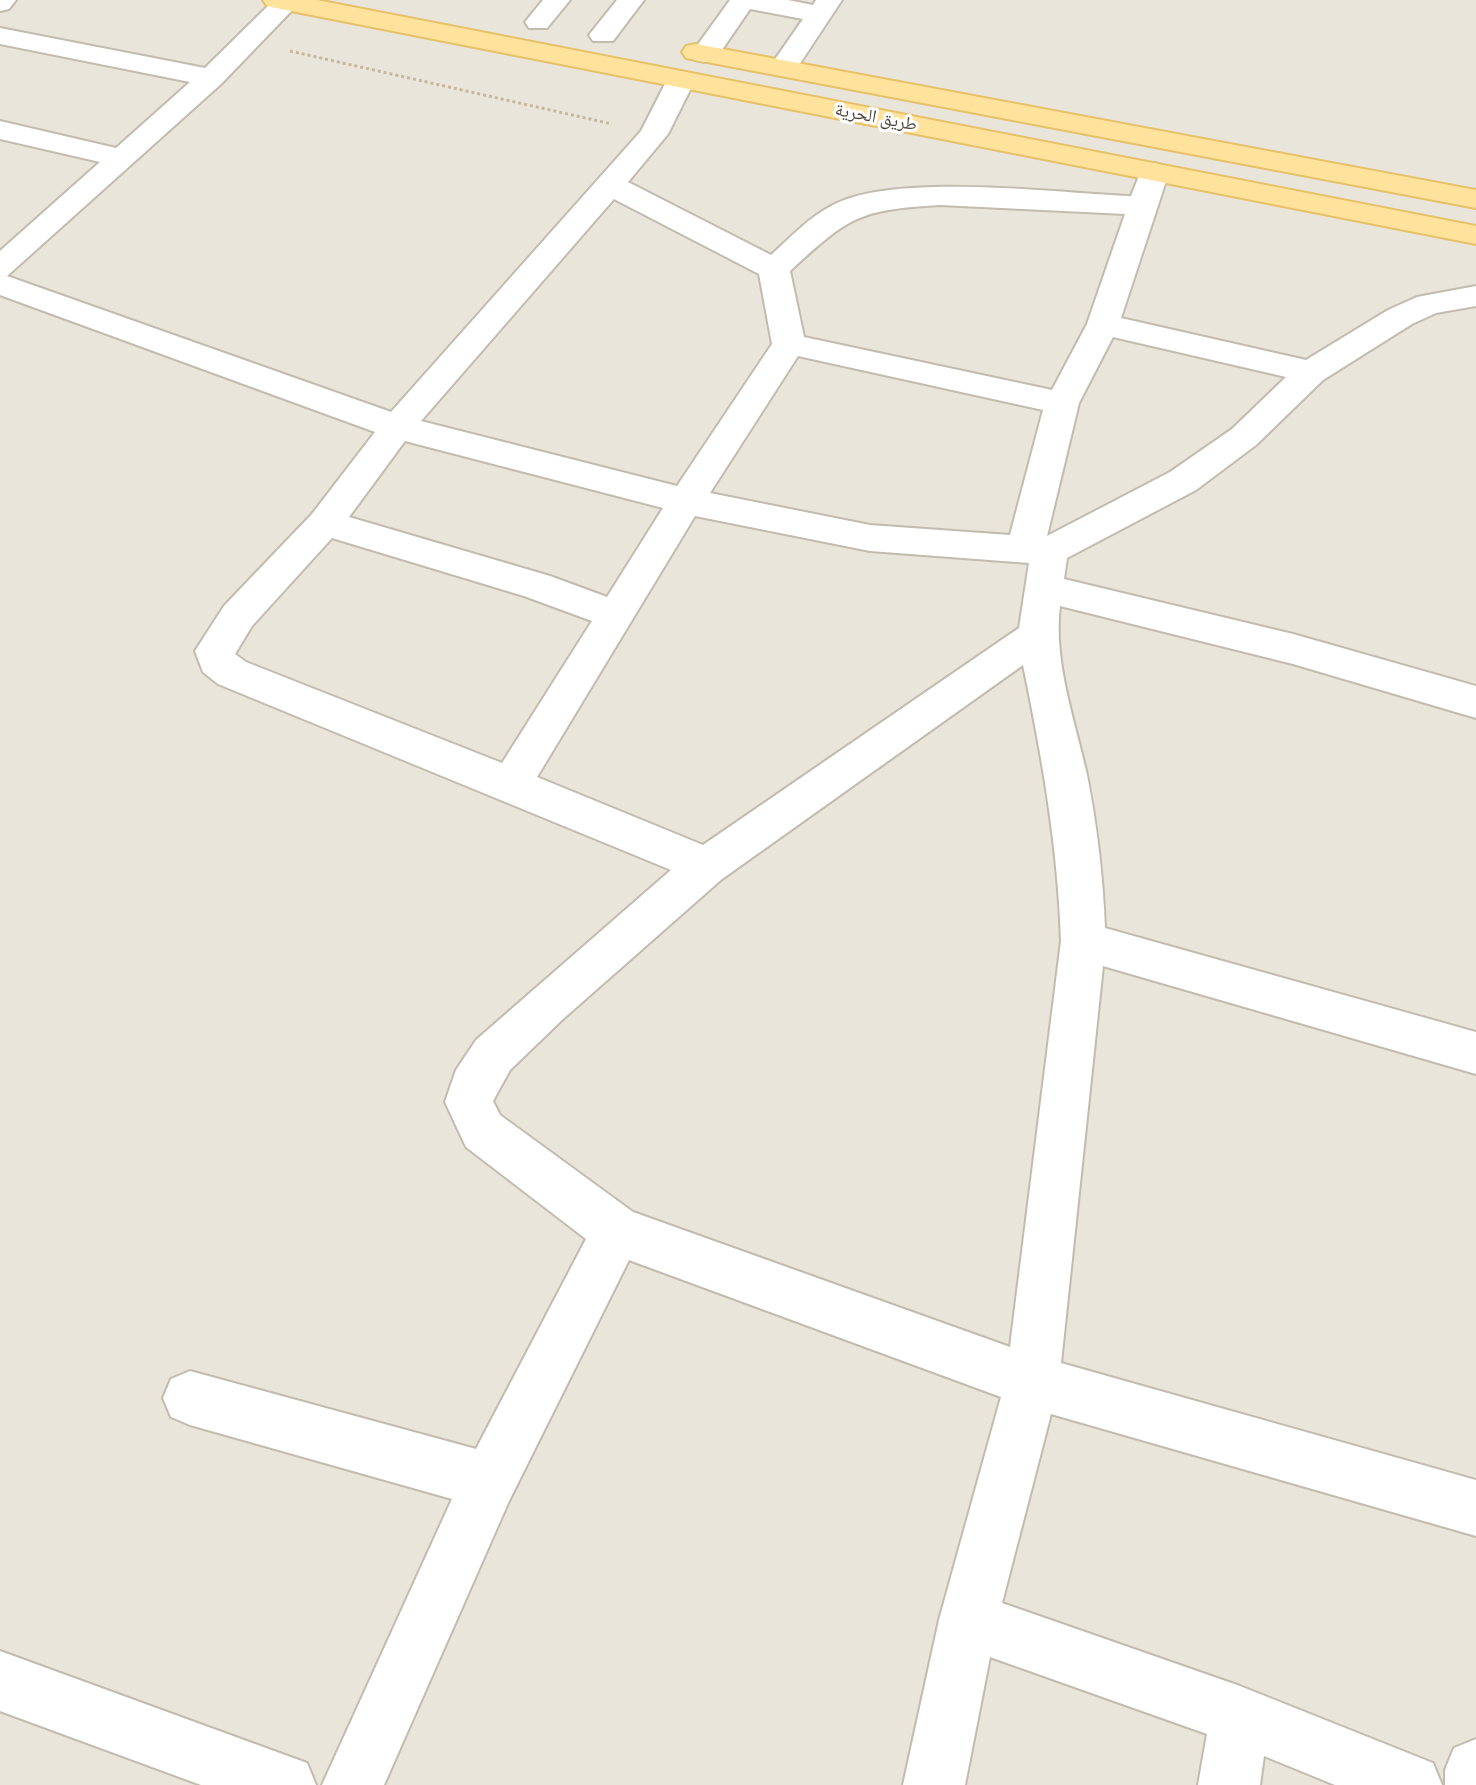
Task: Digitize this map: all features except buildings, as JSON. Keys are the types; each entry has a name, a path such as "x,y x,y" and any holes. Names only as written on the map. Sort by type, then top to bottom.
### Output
{"main road":[{"name":"طريق الحرية","path":"282,1 1476,235"},
{"path":"508,16 567,23 632,40"},
{"name":"طريق الحرية","path":"676,48 1476,199"}],"street":[{"path":"567,23 631,0"},
{"path":"705,54 744,0 824,7 783,68"},
{"path":"0,268 251,42 282,1"},
{"path":"0,36 211,78"},
{"path":"681,80 654,134 397,427 325,523 238,616 215,651 217,661 232,673 707,866"},
{"path":"0,130 122,158"},
{"path":"934,1785 968,1620 1032,1382 1083,941 1081,879 1067,780 1037,635 1039,563 1062,403 1103,324 1154,172"},
{"path":"608,184 774,269"},
{"path":"774,269 819,228 845,210 888,199 940,196 1143,206"},
{"path":"511,784 686,501 789,344 774,269"},
{"path":"0,284 397,427 686,501 870,538 1039,563 1293,649 1476,702"},
{"path":"1039,563 1183,481 1244,437 1311,372 1413,310 1446,299 1476,296"},
{"path":"1103,324 1311,372"},
{"path":"789,344 1062,403"},
{"path":"325,523 537,586 617,615"},
{"path":"1037,635 707,866 547,1004 493,1055 471,1094 469,1102 473,1116 483,1131 617,1231 1032,1382 1476,1508"},
{"path":"1083,941 1476,1053"},
{"path":"353,1785 489,1481 617,1231"},
{"path":"190,1398 489,1481"},
{"path":"968,1620 1240,1716 1411,1785"},
{"path":"0,1681 285,1785"},
{"path":"1229,1785 1240,1716"},
{"path":"1476,1770 1476,1785"}],"path":[{"path":"251,42 654,134"}],"shaded area":[{"path":"0,0 1476,0 1476,1785 0,1785"}]}
